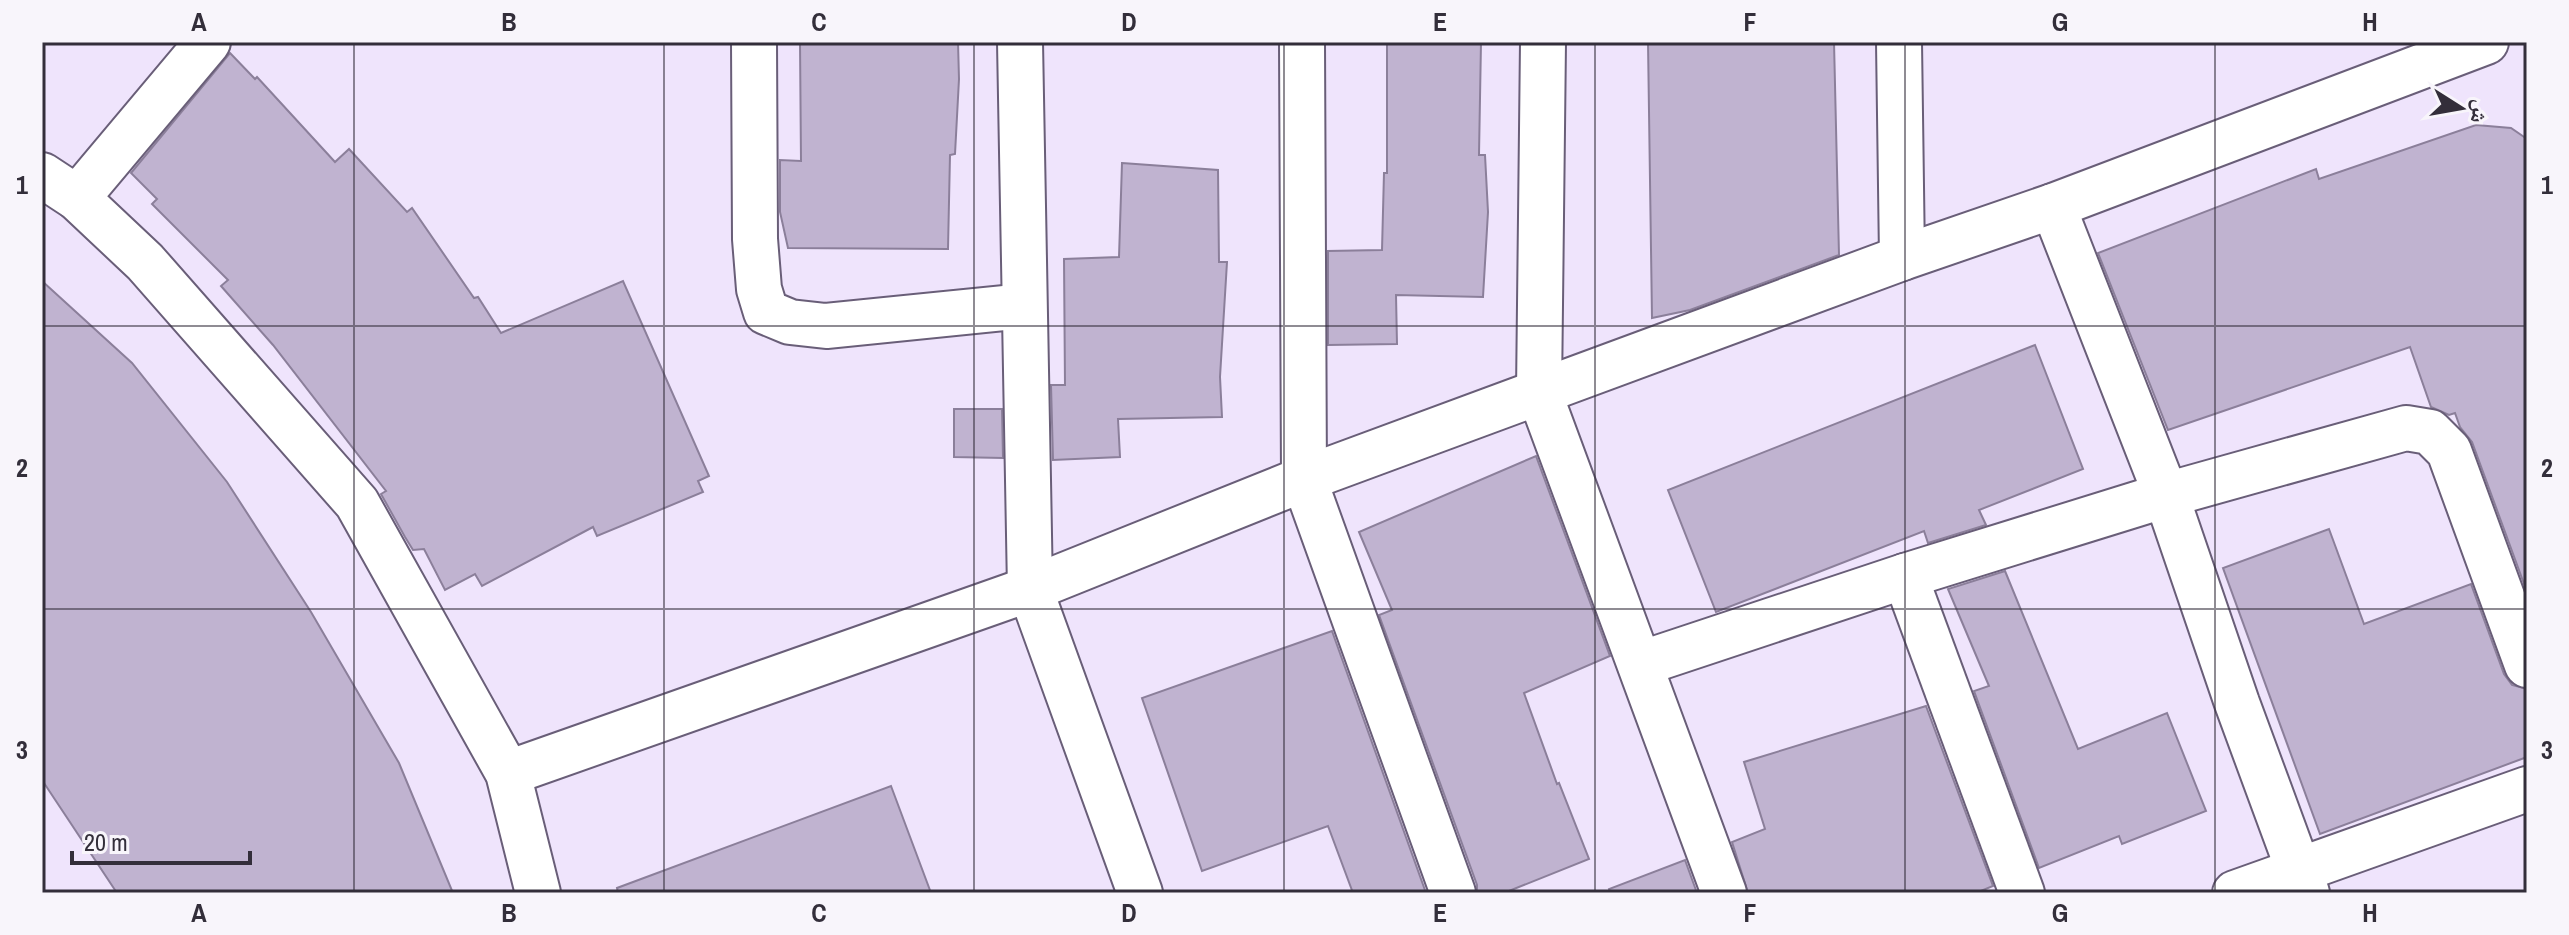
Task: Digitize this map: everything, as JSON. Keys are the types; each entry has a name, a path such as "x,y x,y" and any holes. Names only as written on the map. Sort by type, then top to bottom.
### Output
{"street":[{"path":"208,42 60,186 145,262 357,503 508,773 538,893"},
{"path":"754,42 755,239 759,289 766,312 790,322 826,326 1024,306"},
{"path":"1020,42 1030,589 1140,893"},
{"path":"1302,42 1304,479 1453,893"},
{"path":"1543,42 1539,392 1724,893"},
{"path":"1899,42 1902,258"},
{"path":"508,773 1030,589 1304,479 1902,258 2053,206 2427,53 2486,42"},
{"path":"2053,206 2166,495 2302,883"},
{"path":"1640,664 1905,576 2166,495 2406,428 2430,432 2449,451 2527,665"},
{"path":"1905,576 2022,893"},
{"path":"2235,893 2302,883 2527,789"}],"building":[{"path":"800,42 958,42 959,79 955,154 950,155 948,249 788,248 780,212 780,160 801,161"},
{"path":"1387,42 1481,42 1479,155 1485,155 1488,212 1483,297 1396,295 1397,344 1328,345 1328,251 1382,250 1384,173 1387,173"},
{"path":"1648,42 1834,42 1839,255 1690,310 1652,318"},
{"path":"230,53 255,79 257,77 335,162 349,149 407,212 412,208 501,333 623,281 709,476 698,481 703,492 597,536 593,527 482,586 475,574 445,590 424,549 413,550 405,537 381,494 386,491 273,345 221,286 228,280 152,204 157,199 131,173"},
{"path":"2476,125 2511,128 2527,139 2527,592 2472,442 2460,427 2455,413 2449,415 2431,407 2410,347 2168,430 2098,253 2316,169 2319,179"},
{"path":"1122,163 1218,170 1219,262 1227,262 1220,377 1222,417 1118,419 1120,457 1053,460 1051,385 1065,385 1064,259 1119,257"},
{"path":"42,281 132,363 227,482 311,612 399,763 453,893 117,893 42,780"},
{"path":"2035,345 2083,469 1979,510 1986,525 1928,543 1924,531 1716,612 1668,490"},
{"path":"954,409 1002,409 1003,458 954,457"},
{"path":"1536,456 1610,656 1524,693 1557,784 1589,859 1504,893 1477,893 1477,885 1379,615 1392,610 1359,532"},
{"path":"2329,529 2364,624 2471,584 2504,674 2512,685 2527,689 2527,757 2320,834 2223,568"},
{"path":"2005,571 2078,749 2167,713 2206,811 2122,844 2119,836 2039,868 1974,691 1989,686 1948,589"},
{"path":"1332,631 1426,893 1353,893 1328,826 1202,871 1142,698"},
{"path":"1926,706 1993,886 1976,893 1748,893 1732,842 1765,829 1744,762"},
{"path":"891,786 931,893 618,893 617,888"},
{"path":"1685,860 1697,893 1610,893 1609,889"}]}
